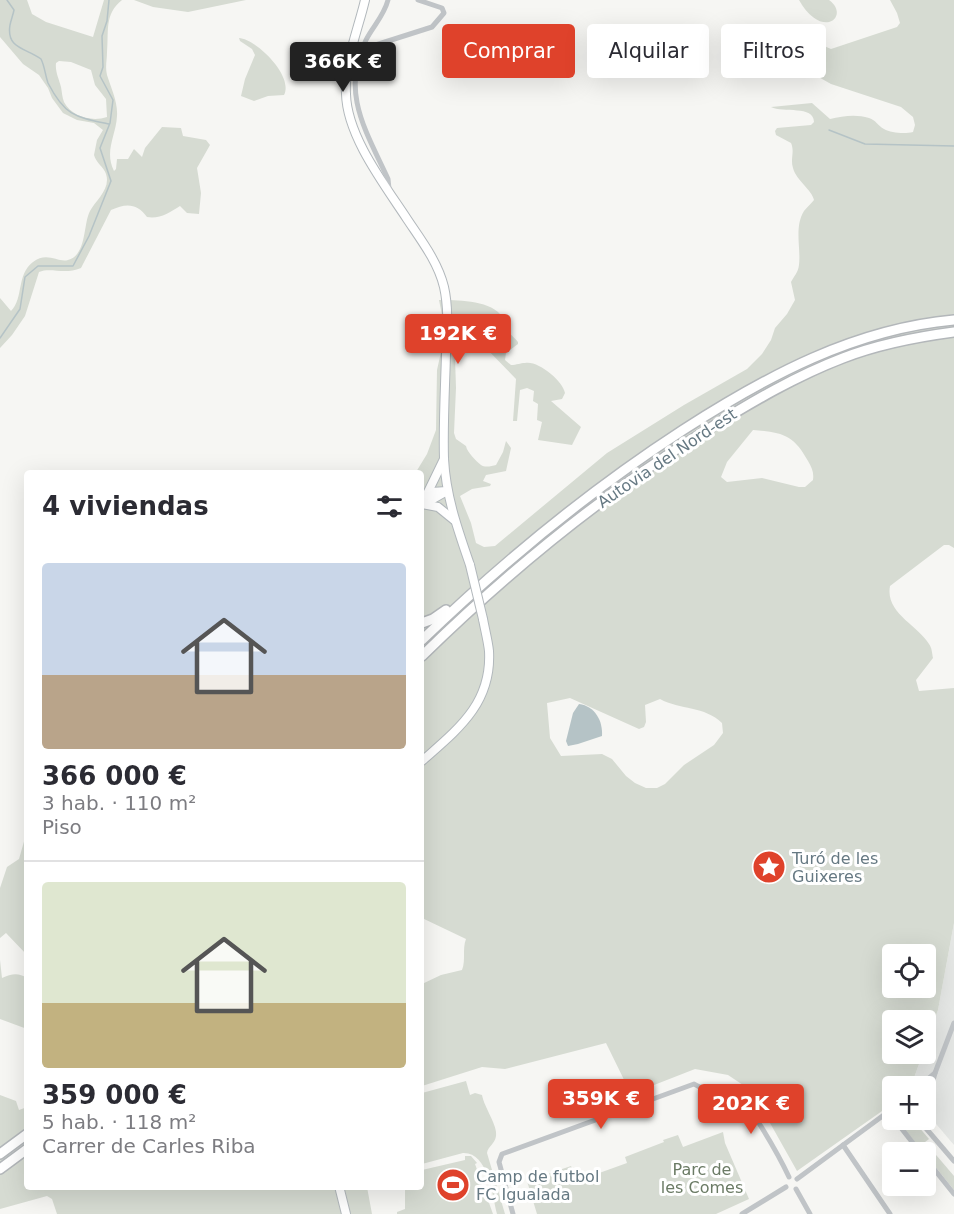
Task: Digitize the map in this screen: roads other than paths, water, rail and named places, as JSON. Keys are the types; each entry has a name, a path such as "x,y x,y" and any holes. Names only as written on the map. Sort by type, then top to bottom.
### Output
{"highway":[{"name":"Autovia del Nord-est","path":"424,638 511,558 607,482 703,417 770,378 839,346 875,334 914,325 954,320"},
{"name":"Autovia del Nord-est","path":"424,654 511,573 553,538 633,478 725,418 794,380 845,357 900,341 954,332"},
{"path":"424,622 461,602"},
{"path":"0,1154 24,1136"},
{"path":"0,1169 24,1151"}],"street":[{"path":"365,0 349,63 346,93 348,109 355,131 372,165 429,252 444,286 448,305 444,458 447,491 470,565 489,651 483,690 474,710 464,723 424,759"},
{"path":"388,0 383,15 366,40 357,59 354,83 356,105 388,179 388,189"},
{"path":"363,49 432,27 444,13 442,8 418,0"},
{"path":"424,501 444,458"},
{"path":"424,501 435,490 447,491"},
{"path":"424,501 438,507 455,521"},
{"path":"934,1076 954,1023"},
{"path":"932,1076 935,1073"},
{"path":"513,1214 499,1158 505,1153 694,1084 701,1088 733,1090 744,1101 789,1177"},
{"path":"797,1179 843,1145 882,1121"},
{"path":"903,1130 912,1142"},
{"path":"928,1130 954,1161"},
{"path":"843,1145 890,1214"},
{"path":"936,1172 954,1194"},
{"path":"789,1177 797,1179"},
{"path":"786,1187 785,1182 789,1177"},
{"path":"796,1189 799,1183 797,1179"},
{"path":"786,1187 790,1190 796,1189"},
{"path":"746,1213 786,1187"},
{"path":"796,1189 810,1214"},
{"path":"340,1190 346,1214"}],"waterway":[{"path":"7,0 14,10 10,25 11,39 18,47 41,59 48,83 60,102 79,117 109,124"},
{"path":"0,338 20,309 25,277 38,266 73,266 89,236 111,181 100,148 110,123 113,100 100,76 103,67 102,36 107,21 109,0"},
{"path":"829,130 865,144 954,146"}],"place":[{"name":"Turó de les Guixeres","path":"769,867"},
{"name":"Camp de futbol FC Igualada","path":"453,1185"}],"park label":[{"name":"Parc de les Comes","path":"702,1178"}]}
